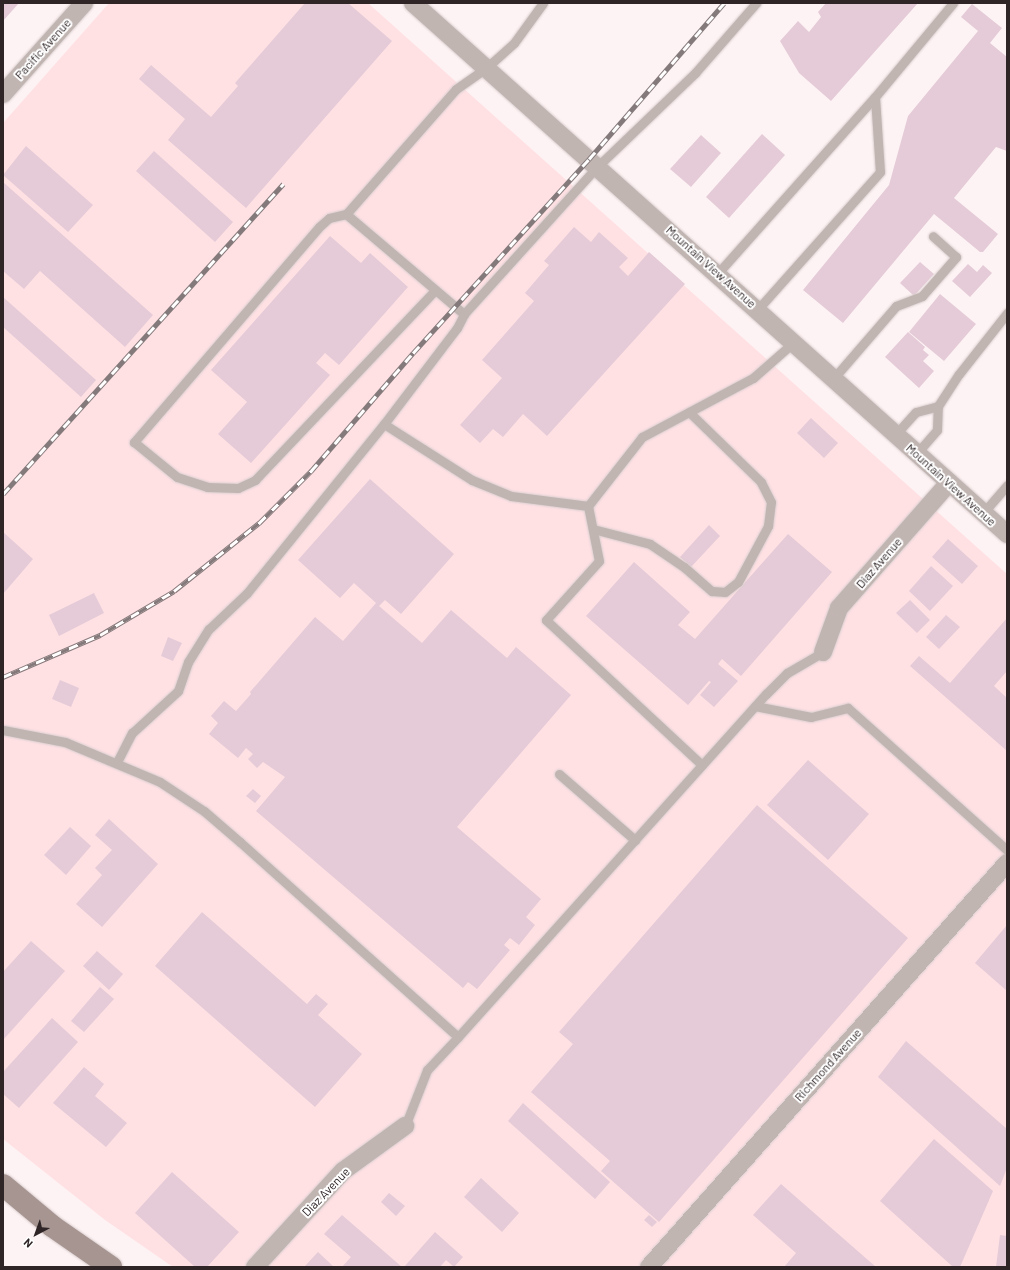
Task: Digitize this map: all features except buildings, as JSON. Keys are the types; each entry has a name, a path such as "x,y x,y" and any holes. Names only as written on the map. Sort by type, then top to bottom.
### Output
{"main road":[{"path":"3,1185 52,1226 111,1267"}],"street":[{"name":"Pacific Avenue","path":"3,94 84,3"},
{"name":"Mountain View Avenue","path":"413,3 718,273 833,379 1007,534"},
{"name":"Diaz Avenue","path":"823,652 839,608 949,483"},
{"name":"Richmond Avenue","path":"649,1267 1007,863"},
{"name":"Diaz Avenue","path":"255,1267 343,1171 405,1126"}],"lane":[{"path":"435,290 255,480 238,488 208,487 177,478 134,442 319,227 329,218 346,214 456,89 486,68 514,43 543,3"},
{"path":"117,762 132,733 178,691 188,662 209,629 247,593 384,424 457,328 464,314 598,168 695,73 756,3"},
{"path":"718,273 875,97 953,3"},
{"path":"758,309 880,172 875,97"},
{"path":"346,214 464,314"},
{"path":"833,379 896,306 922,296 956,257 933,236"},
{"path":"916,453 937,430 938,406 959,374 1007,313"},
{"path":"588,506 642,437 753,378 794,342"},
{"path":"895,434 916,412 938,406"},
{"path":"593,529 650,544 684,567 712,591 725,592 738,582 768,526 771,502 761,482 689,412"},
{"path":"384,424 472,480 511,496 588,506"},
{"path":"982,513 1007,485"},
{"path":"588,506 599,561 546,620 702,765"},
{"path":"405,1126 427,1070 755,706 787,673 823,652"},
{"path":"755,706 811,717 848,708 1007,850"},
{"path":"3,730 65,742 117,762 160,782 204,811 458,1037"},
{"path":"558,774 635,840"}],"shaded area":[{"path":"109,3 368,3 1007,574 1007,1267 173,1267 105,1220 3,1139 3,123"}],"railway":[{"path":"3,677 100,635 174,591 259,523 311,471 413,353 589,159 724,3"},
{"path":"3,494 283,184"}]}
